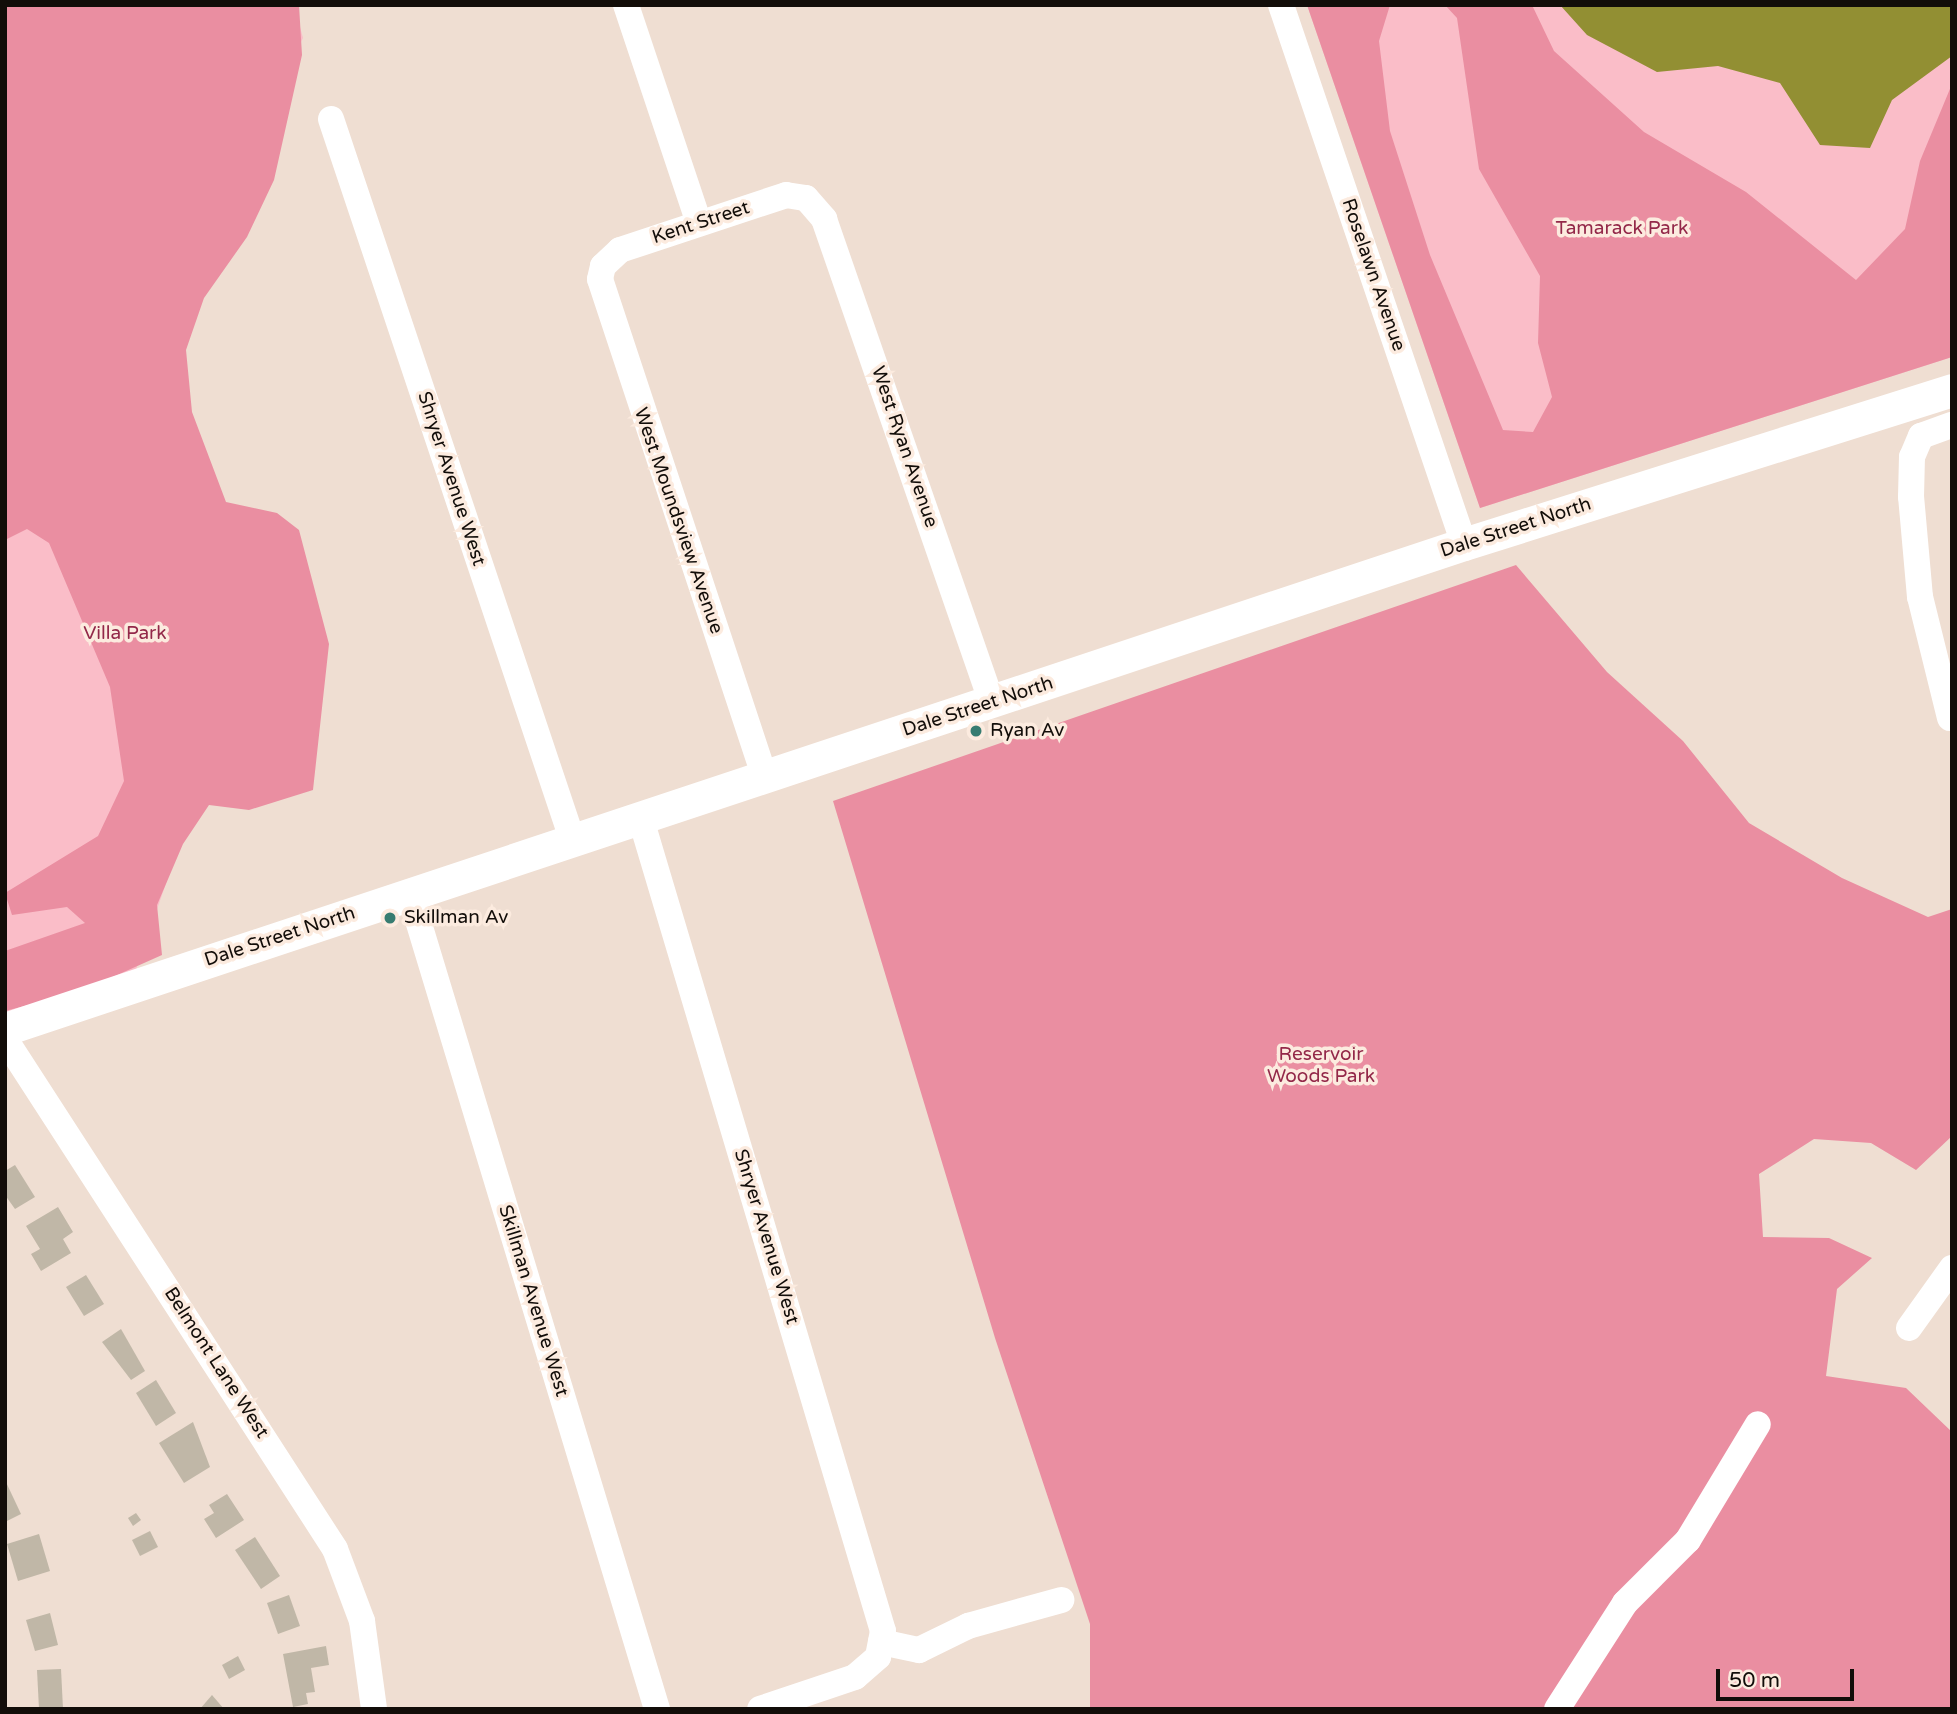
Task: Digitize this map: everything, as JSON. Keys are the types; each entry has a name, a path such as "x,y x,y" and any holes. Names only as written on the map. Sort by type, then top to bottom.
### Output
{"main road":[{"name":"Dale Street North","path":"5,1028 764,775 992,703 1464,544 1952,390"}],"street":[{"path":"626,5 699,223"},
{"name":"Roselawn Avenue","path":"1281,5 1464,544"},
{"name":"Shryer Avenue West","path":"331,119 572,839"},
{"name":"Kent Street","path":"603,266 620,250 699,223 786,195 806,198"},
{"name":"West Ryan Avenue","path":"806,198 824,219 992,703"},
{"name":"West Moundsview Avenue","path":"603,266 600,289 764,775"},
{"path":"1950,718 1914,548 1912,457 1921,436 1952,425"},
{"name":"Shryer Avenue West","path":"640,816 883,1631 879,1650"},
{"name":"Skillman Avenue West","path":"410,894 657,1709"},
{"name":"Belmont Lane West","path":"5,1039 335,1549 362,1621 374,1709"},
{"path":"1909,1328 1952,1268"},
{"path":"1557,1709 1625,1603 1688,1540 1758,1424"},
{"path":"760,1709 855,1677 879,1650 919,1650 968,1626 1061,1600"}],"green space":[{"name":"Villa Park","path":"5,5 294,5 303,38 154,315 252,636 130,987 5,1028"},
{"name":"Villa Park","path":"5,5 299,5 302,55 274,180 247,237 204,298 186,350 192,412 226,502 277,513 299,530 329,644 313,790 249,810 209,805 183,844 157,905 162,955 79,992 5,1011 5,951 85,923 67,907 12,915 5,893 98,836 124,781 110,687 49,543 27,529 5,540"},
{"name":"Tamarack Park","path":"1307,5 1952,5 1952,357 1480,508"},
{"path":"1307,5 1390,5 1379,41 1390,131 1430,255 1503,430 1533,432 1552,397 1538,343 1540,276 1479,169 1457,18 1445,5 1532,5 1554,51 1644,132 1746,192 1856,280 1905,229 1920,161 1952,84 1952,357 1480,508"},
{"name":"Reservoir Woods Park","path":"1516,565 1607,672 1683,741 1749,823 1842,878 1928,917 1952,909 1952,1136 1916,1170 1871,1143 1814,1139 1759,1174 1763,1237 1829,1238 1872,1258 1837,1289 1826,1376 1906,1388 1952,1432 1952,1709 1090,1709 1090,1624 995,1338 833,801"}],"shaded area":[{"path":"1560,5 1952,5 1952,56 1892,100 1870,148 1820,145 1780,83 1718,66 1657,72 1587,35"}],"building":[{"path":"15,1165 35,1197 15,1209 5,1195 5,1171"},
{"path":"58,1207 73,1232 63,1239 71,1253 41,1271 31,1254 40,1249 26,1226"},
{"path":"86,1275 104,1304 84,1316 66,1287"},
{"path":"121,1329 145,1371 131,1380 102,1342"},
{"path":"156,1380 176,1413 156,1426 136,1393"},
{"path":"193,1422 210,1467 184,1483 159,1443"},
{"path":"5,1480 21,1514 5,1522"},
{"path":"227,1494 244,1520 216,1538 204,1519 214,1513 209,1505"},
{"path":"136,1513 141,1520 133,1526 128,1518"},
{"path":"150,1531 158,1547 140,1556 132,1540"},
{"path":"39,1534 50,1571 18,1581 7,1544"},
{"path":"255,1537 280,1576 261,1589 235,1550"},
{"path":"289,1595 300,1626 278,1634 267,1603"},
{"path":"50,1613 58,1645 35,1651 26,1620"},
{"path":"326,1646 329,1665 311,1668 315,1692 306,1693 308,1704 293,1707 283,1654"},
{"path":"238,1656 245,1670 229,1679 222,1665"},
{"path":"61,1669 63,1709 39,1709 37,1670"},
{"path":"212,1695 224,1709 200,1709"}],"place":[{"name":"Ryan Av","path":"976,731"},
{"name":"Skillman Av","path":"390,918"}]}
